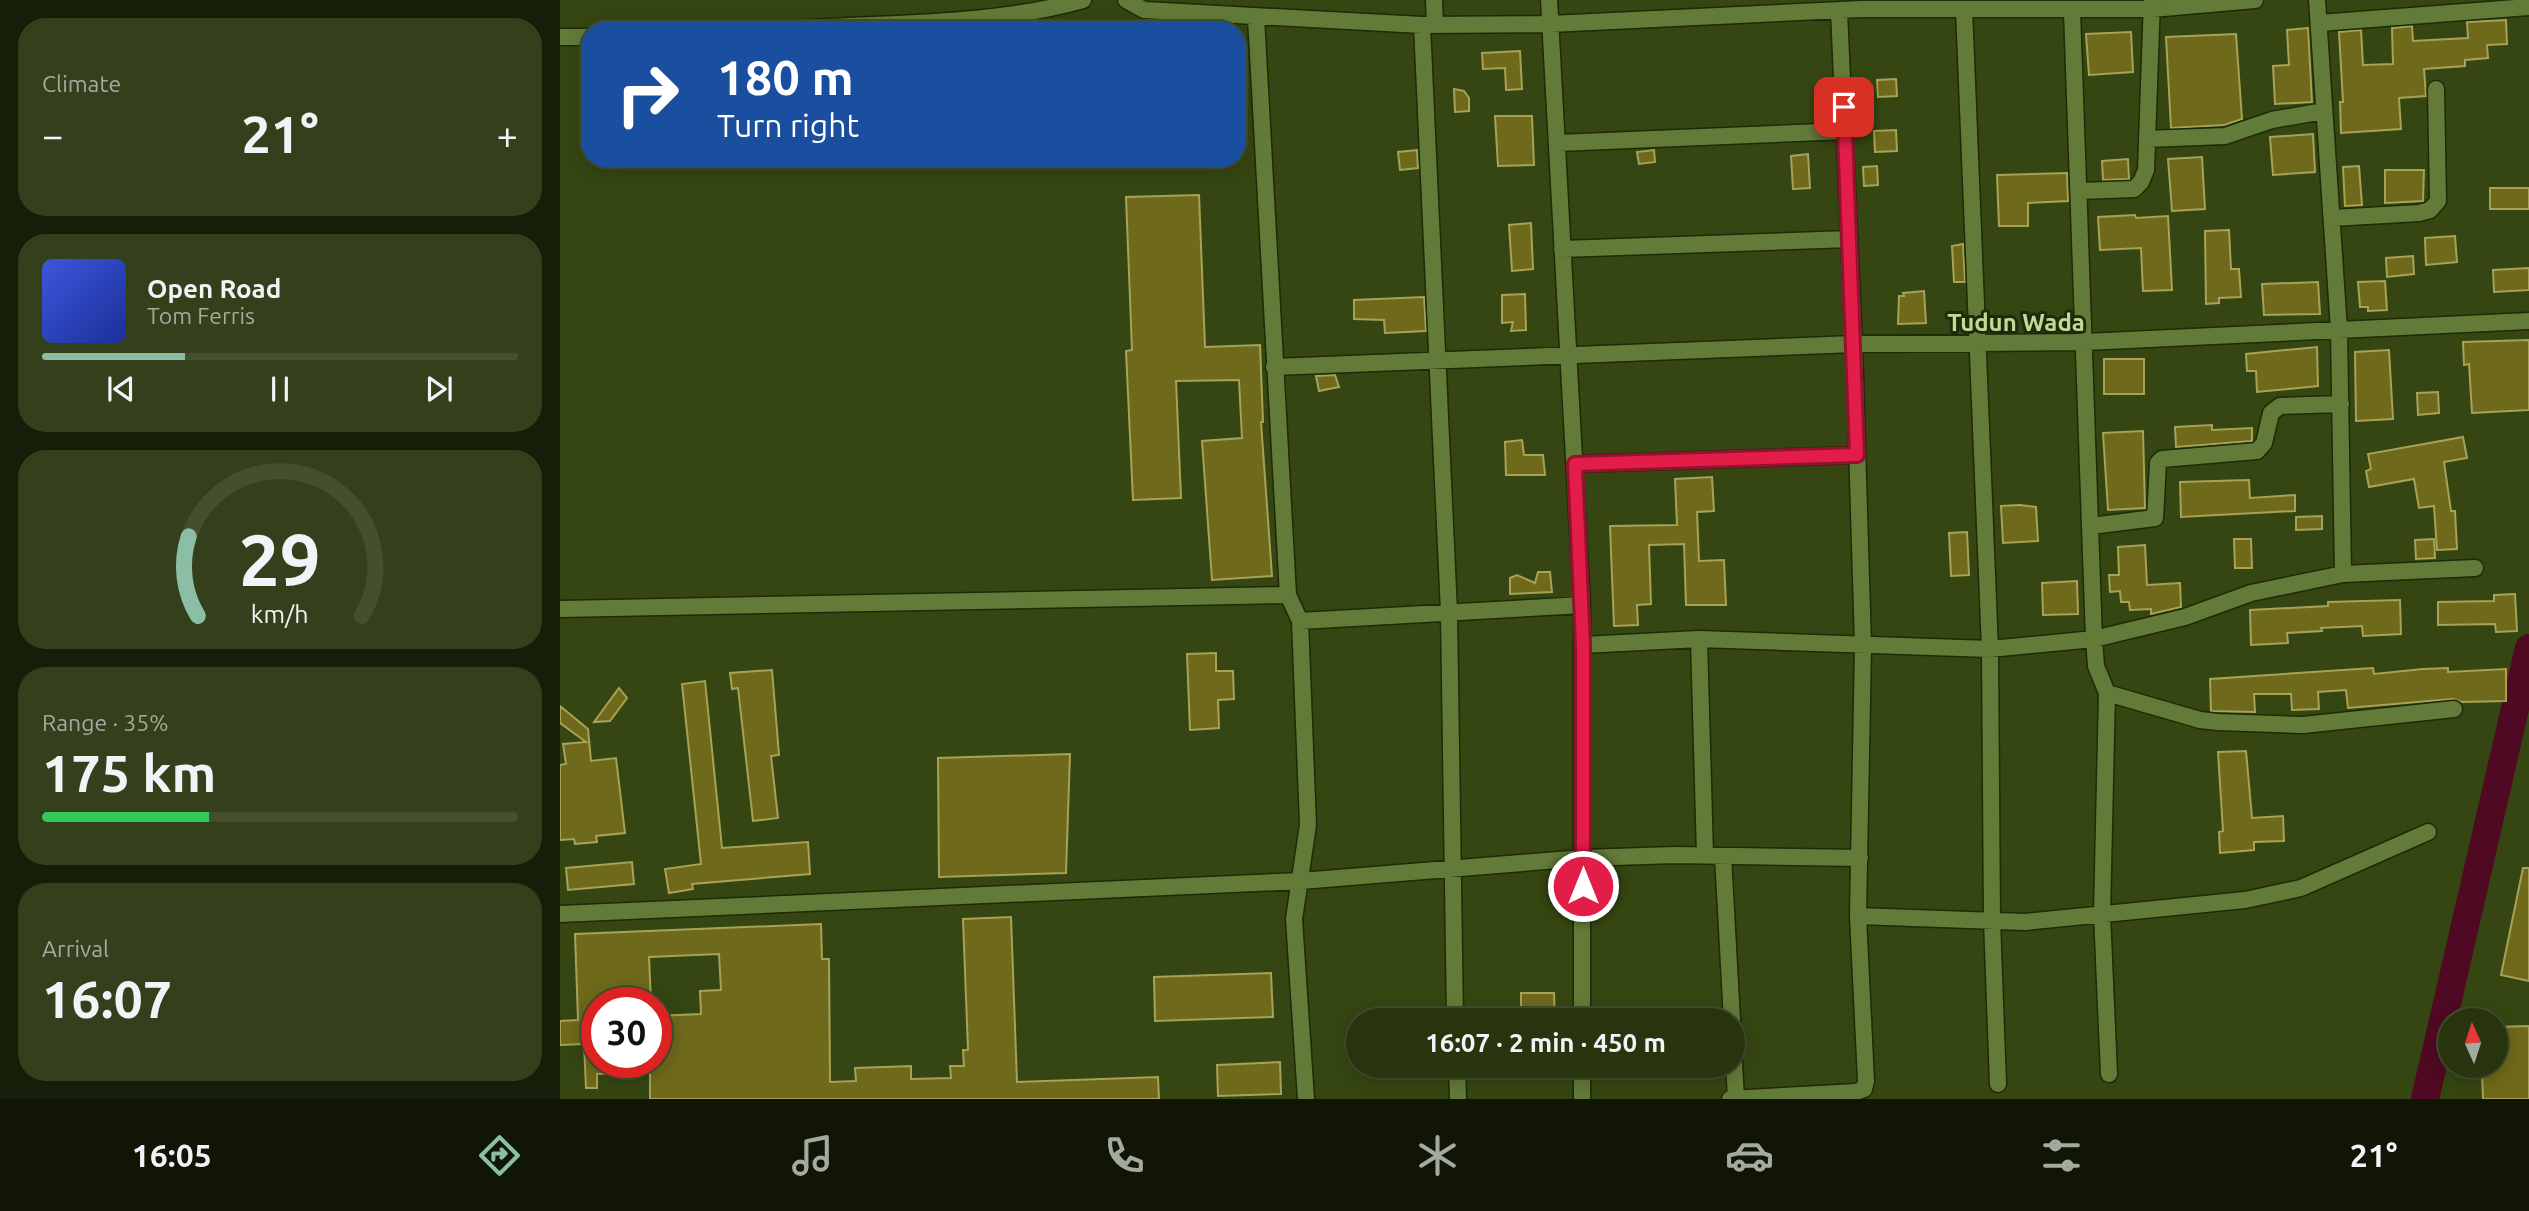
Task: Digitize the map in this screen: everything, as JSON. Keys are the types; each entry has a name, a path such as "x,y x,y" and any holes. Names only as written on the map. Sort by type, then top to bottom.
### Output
{"street":[{"path":"930,21 980,18 1054,8 1083,0"},
{"path":"1126,0 1144,10 1256,18 1429,25 1550,24 1738,7 1839,11 1861,4 1964,9 2010,5 2071,11 2255,0"},
{"path":"1434,0 1429,25 1435,360 1449,612 1455,1008"},
{"path":"1549,0 1582,605 1582,1008"},
{"path":"2317,0 2340,330 2343,574"},
{"path":"2079,191 2134,189 2141,182 2146,170 2152,5"},
{"path":"2319,23 2529,7"},
{"path":"1964,9 1975,343 1990,649 1992,920 1998,1084"},
{"path":"1730,1099 1864,1089 1866,1081 1858,916 1863,645 1846,131 1839,11"},
{"path":"2071,11 2094,639 2096,667 2107,692 2102,914 2109,1074"},
{"path":"1256,18 1288,596 1300,621 1308,825 1294,919 1306,1099"},
{"path":"560,37 581,37"},
{"path":"2332,218 2419,213 2430,210 2438,201 2436,89"},
{"path":"2147,139 2225,136 2272,120 2325,111"},
{"path":"1558,144 1846,131"},
{"path":"1562,249 1850,239"},
{"path":"1274,367 1854,344 2085,342 2529,321"},
{"path":"2091,526 2155,518 2158,463 2162,459 2257,451 2264,443 2271,412 2280,406 2341,404"},
{"path":"1575,464 1857,455"},
{"path":"1583,645 1699,639 1990,649 2094,639 2185,617 2251,593 2343,574 2475,569"},
{"path":"560,609 1288,596"},
{"path":"1300,621 1582,605"},
{"path":"1699,639 1704,855"},
{"path":"2107,692 2200,720 2218,722 2303,725 2454,709"},
{"path":"1858,916 2025,922 2245,900 2301,887 2428,832"},
{"path":"560,914 1301,881 1451,867 1583,859 1704,855 1860,858"},
{"path":"1723,856 1731,1008"},
{"path":"1457,1078 1458,1099"},
{"path":"1582,1078 1582,1099"},
{"path":"1735,1078 1736,1099"}],"building":[{"path":"2506,20 2507,44 2487,45 2488,58 2465,60 2465,66 2424,69 2426,96 2399,98 2401,129 2341,133 2340,102 2343,102 2339,32 2361,30 2363,65 2393,64 2392,28 2412,26 2413,41 2468,38 2467,22"},
{"path":"2308,28 2312,102 2275,104 2273,66 2289,65 2287,30"},
{"path":"2131,32 2133,72 2089,75 2086,34"},
{"path":"2236,34 2242,119 2224,125 2171,128 2166,37"},
{"path":"1520,51 1522,89 1506,90 1505,68 1483,69 1482,53"},
{"path":"1896,79 1897,96 1878,97 1877,80"},
{"path":"1454,89 1464,91 1469,98 1469,111 1455,112"},
{"path":"1495,116 1532,116 1534,165 1498,166"},
{"path":"1896,130 1897,151 1875,152 1874,131"},
{"path":"2313,134 2315,172 2273,175 2270,137"},
{"path":"1417,150 1418,168 1400,170 1398,152"},
{"path":"1654,150 1655,162 1639,164 1637,152"},
{"path":"1808,154 1810,188 1793,189 1791,156"},
{"path":"2202,157 2205,209 2172,211 2168,159"},
{"path":"2128,159 2129,179 2103,180 2102,161"},
{"path":"1877,166 1878,185 1864,186 1863,167"},
{"path":"2359,166 2362,205 2345,206 2343,167"},
{"path":"2385,170 2424,170 2423,201 2385,203"},
{"path":"2067,173 2068,201 2028,203 2028,226 1999,226 1997,175"},
{"path":"2490,188 2529,188 2529,209 2490,209"},
{"path":"1199,195 1205,347 1260,345 1261,422 1272,576 1212,580 1202,441 1242,438 1239,380 1176,381 1181,498 1133,500 1126,351 1132,350 1126,197"},
{"path":"2135,215 2136,218 2168,216 2172,290 2143,291 2141,248 2100,250 2098,217"},
{"path":"1531,223 1533,269 1512,271 1509,225"},
{"path":"2229,230 2231,269 2239,269 2241,297 2219,298 2219,303 2206,304 2205,231"},
{"path":"2455,236 2457,262 2426,265 2425,238"},
{"path":"1963,244 1965,282 1954,282 1952,246"},
{"path":"2413,256 2414,274 2387,277 2386,258"},
{"path":"2529,268 2529,290 2494,292 2493,270"},
{"path":"2385,281 2387,310 2368,311 2368,307 2360,307 2358,282"},
{"path":"2318,282 2320,314 2264,315 2262,284"},
{"path":"1924,291 1926,323 1898,324 1899,296 1904,296 1903,293"},
{"path":"1525,294 1526,330 1511,331 1513,322 1502,323 1502,295"},
{"path":"1424,297 1426,331 1385,333 1384,320 1354,319 1354,300"},
{"path":"2529,340 2529,410 2472,413 2469,364 2464,365 2463,342"},
{"path":"2317,347 2318,386 2257,392 2256,371 2247,371 2246,354"},
{"path":"2389,350 2393,419 2356,421 2355,352"},
{"path":"2104,359 2144,359 2144,394 2104,394"},
{"path":"1335,375 1339,387 1319,391 1316,376"},
{"path":"2438,392 2439,413 2418,415 2417,393"},
{"path":"2212,425 2212,430 2252,428 2252,441 2176,447 2175,427"},
{"path":"2143,431 2145,508 2108,510 2103,433"},
{"path":"2463,437 2467,458 2444,462 2451,511 2455,511 2457,549 2437,550 2434,506 2419,508 2414,479 2369,487 2366,471 2371,469 2368,454"},
{"path":"1522,440 1524,455 1543,455 1545,475 1506,475 1505,442"},
{"path":"1712,477 1714,511 1697,512 1699,561 1724,560 1726,605 1686,605 1684,544 1649,545 1651,604 1637,605 1638,625 1614,626 1610,526 1677,525 1675,479"},
{"path":"2249,480 2250,498 2295,495 2295,511 2181,517 2180,482"},
{"path":"2001,506 2036,507 2038,541 2003,543"},
{"path":"2322,516 2322,529 2296,530 2296,517"},
{"path":"1967,532 1969,575 1951,576 1949,533"},
{"path":"2234,539 2251,539 2252,568 2235,568"},
{"path":"2434,539 2435,558 2416,559 2415,540"},
{"path":"2145,545 2147,585 2180,583 2181,607 2151,614 2151,609 2130,610 2129,602 2121,602 2120,591 2110,592 2109,575 2119,575 2118,547"},
{"path":"1538,572 1550,572 1552,592 1510,594 1510,578 1517,575 1535,583"},
{"path":"2077,581 2078,614 2043,615 2042,583"},
{"path":"2515,594 2517,631 2496,632 2495,624 2438,625 2438,602 2494,601 2494,595"},
{"path":"2400,600 2401,634 2363,636 2362,626 2321,628 2322,631 2287,633 2288,643 2251,645 2250,610 2328,606 2328,602"},
{"path":"1216,653 1216,671 1233,671 1234,699 1218,700 1219,728 1190,730 1187,654"},
{"path":"2373,668 2374,674 2448,668 2448,672 2506,669 2506,701 2462,702 2453,699 2348,708 2346,690 2318,692 2319,709 2292,710 2291,694 2254,694 2255,712 2211,711 2210,679"},
{"path":"772,670 779,755 771,756 778,818 753,821 738,688 732,689 730,673"},
{"path":"705,681 722,848 808,842 810,874 692,884 693,889 669,893 665,869 701,864 682,684"},
{"path":"619,688 627,698 610,721 594,722"},
{"path":"560,706 588,729 591,761 616,758 625,833 596,836 597,842 575,844 574,839 560,840 560,765 566,764 563,744 586,742 560,723"},
{"path":"2246,751 2252,818 2283,816 2284,841 2254,842 2254,850 2220,853 2219,832 2223,831 2218,752"},
{"path":"1070,754 1066,873 939,877 938,758"},
{"path":"632,862 634,884 568,890 566,868"},
{"path":"2523,868 2529,868 2529,981 2501,975"},
{"path":"1011,917 1017,1082 1158,1077 1159,1099 650,1099 650,1078 672,1078 672,1015 701,1014 700,991 721,990 719,954 649,957 650,987 581,987 581,1044 560,1045 560,1021 578,1020 575,934 821,924 822,959 829,959 830,1082 856,1081 855,1068 911,1066 911,1079 951,1078 950,1066 964,1066 963,1050 968,1050 963,919"},
{"path":"1271,973 1273,1017 1155,1021 1154,977"},
{"path":"1521,993 1554,993 1555,1008 1521,1008"},
{"path":"2529,1026 2529,1099 2483,1099 2482,1078 2508,1078 2508,1027"},
{"path":"1280,1062 1281,1094 1218,1096 1217,1065"},
{"path":"586,1078 597,1078 597,1088 586,1088"}],"waterway":[{"path":"2425,1099 2529,648"}],"district":[{"name":"Tudun Wada","path":"2016,322"}],"route":[{"path":"1583,886 1583,645 1575,464 1857,455 1844,107"}]}
